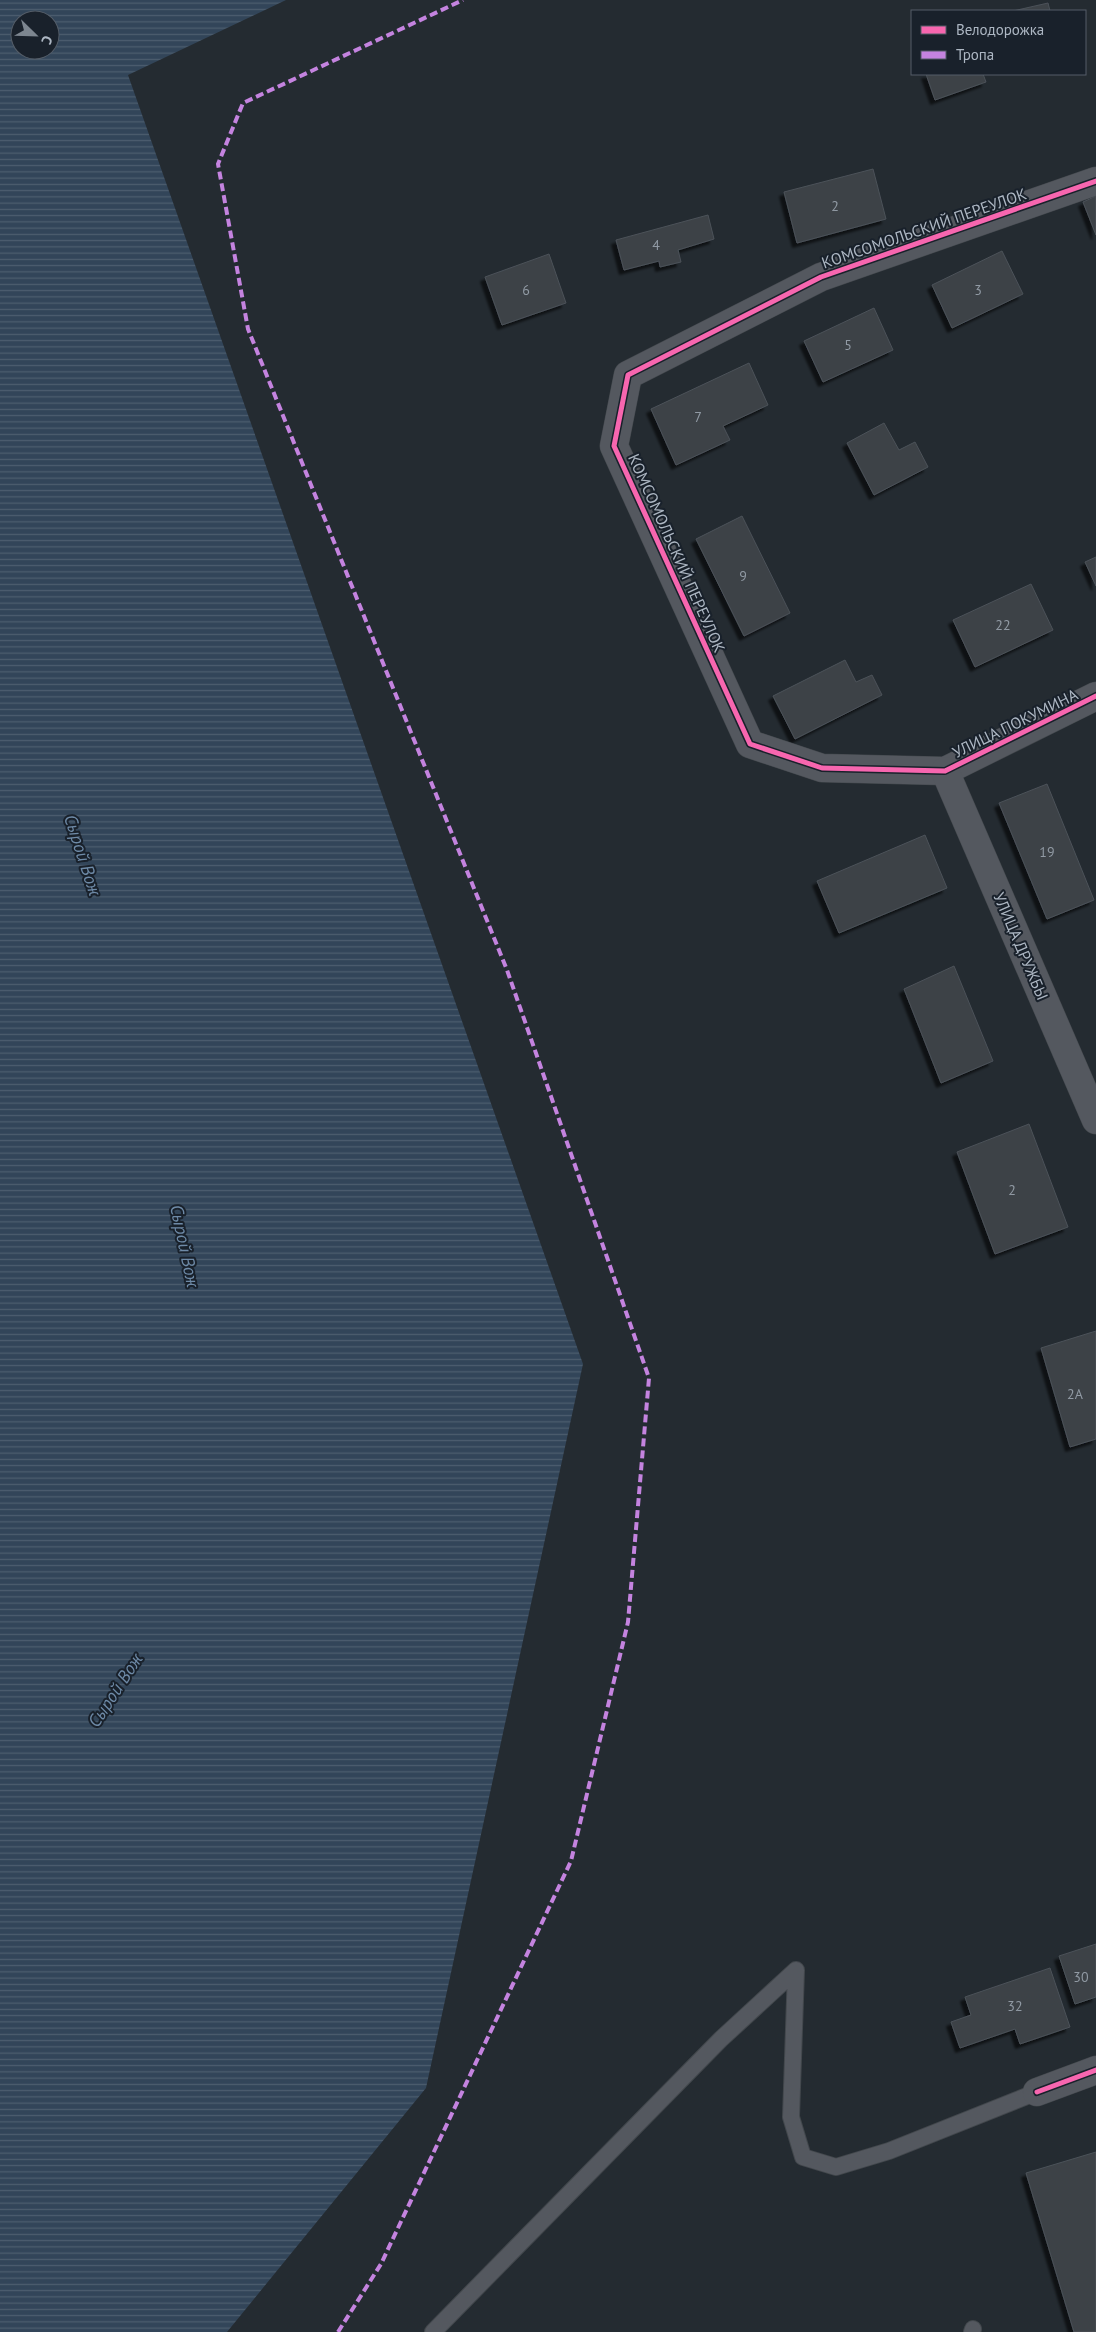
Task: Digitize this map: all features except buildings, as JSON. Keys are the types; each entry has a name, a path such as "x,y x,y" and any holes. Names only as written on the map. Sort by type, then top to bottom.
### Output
{"street":[{"name":"КОМСОМОЛЬСКИЙ ПЕРЕУЛОК","path":"945,771 822,768 750,744 614,446 628,375 821,277 1096,181"},
{"name":"УЛИЦА ПОКУМИНА","path":"945,771 1096,696"},
{"name":"УЛИЦА ДРУЖБЫ","path":"945,771 1096,1120"},
{"path":"1037,2092 1096,2070"}],"lane":[{"path":"433,2332 721,2039 796,1970 794,2084 791,2117 803,2157 836,2167 889,2151 1037,2092"}],"water":[{"name":"Сырой Вож","path":"0,0 286,0 128,75 583,1364 426,2088 227,2332 0,2332"}],"marked path":[{"path":"338,2332 381,2264 571,1861 628,1622 649,1378 507,970 248,329 218,164 243,103 463,0"}],"cycle path":[{"path":"1096,181 821,277 628,375 614,446 750,744 822,768 945,771 1096,696"},
{"path":"1037,2092 1096,2070"}]}
